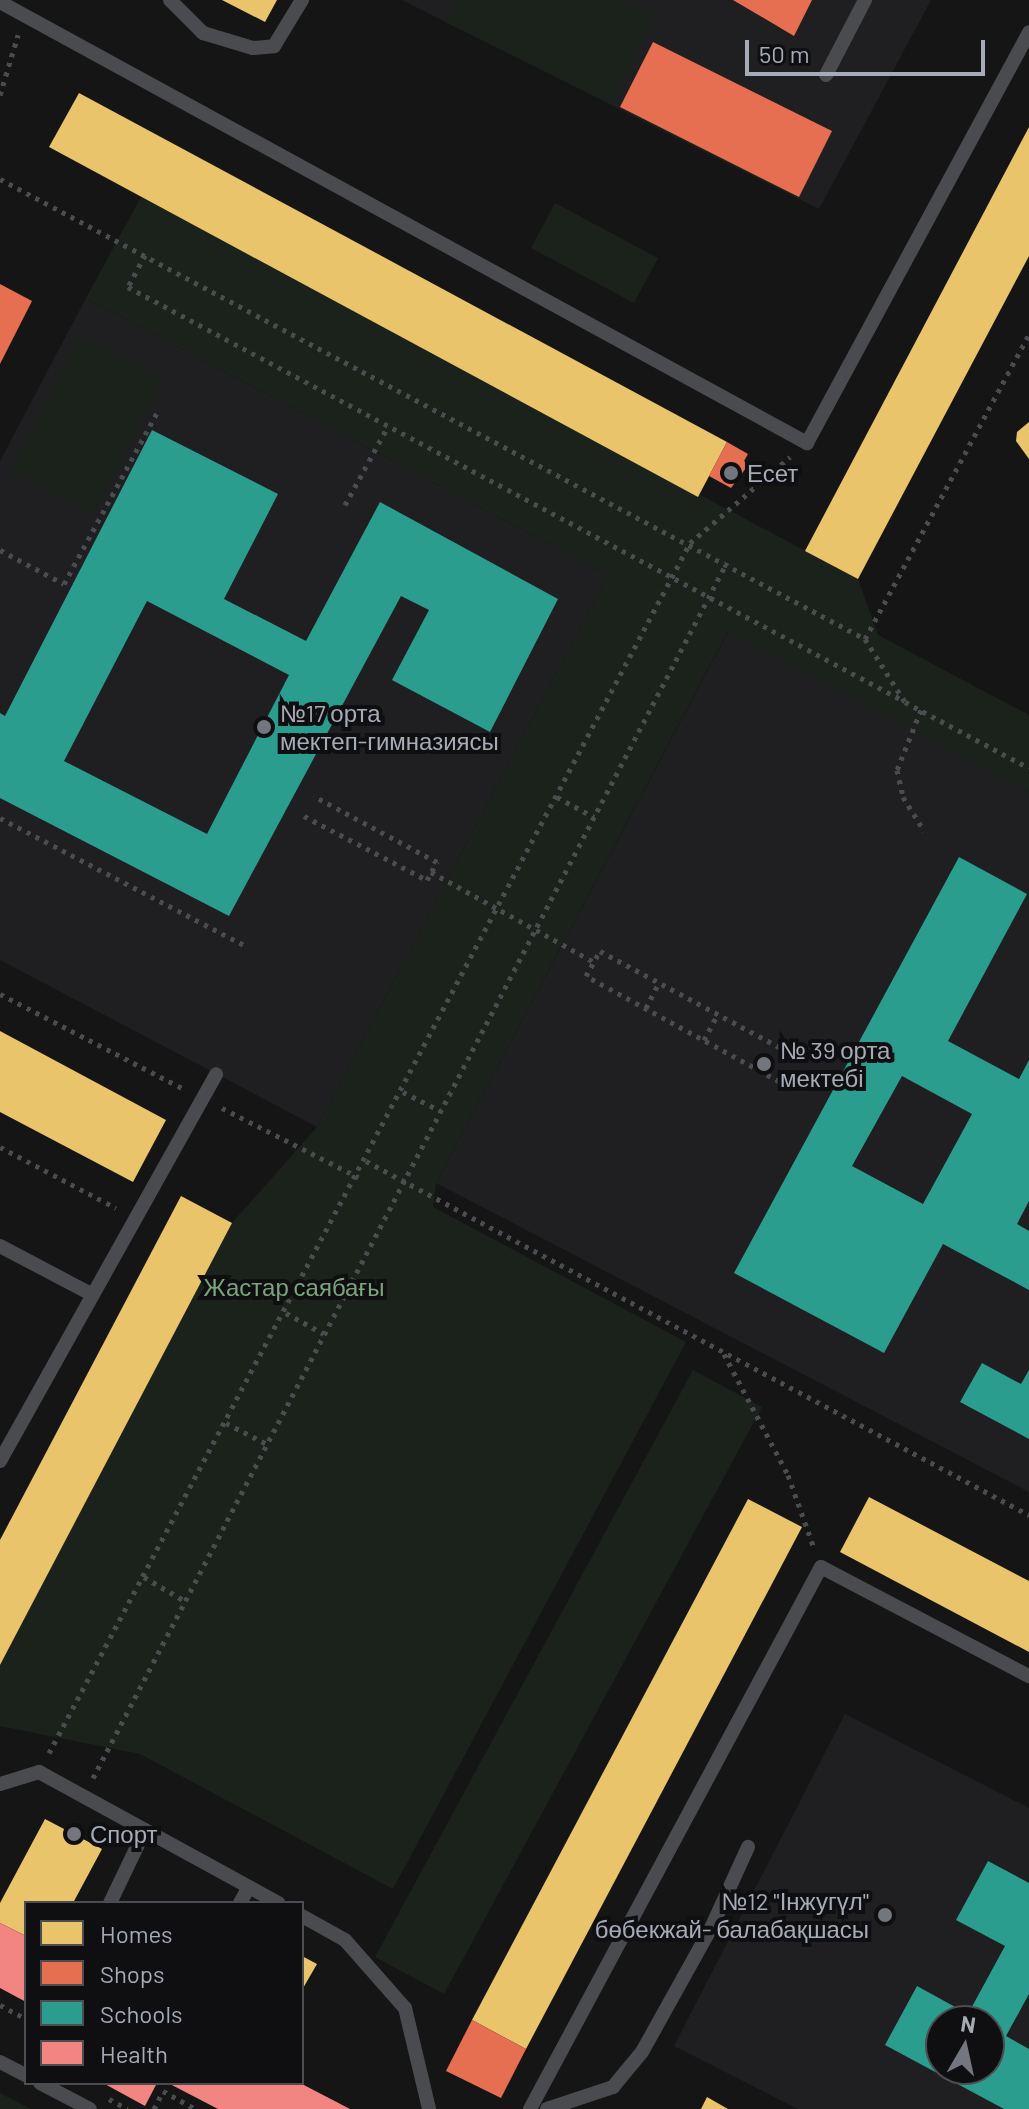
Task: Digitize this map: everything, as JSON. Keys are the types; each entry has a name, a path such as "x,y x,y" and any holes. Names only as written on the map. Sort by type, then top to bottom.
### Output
{"lane":[{"path":"170,0 203,33 253,48 274,46 302,0"},
{"path":"826,75 865,0"},
{"path":"0,2 807,443 1029,32"},
{"path":"0,1461 89,1293 216,1074"},
{"path":"0,1246 89,1293"},
{"path":"530,2109 821,1567 1029,1676"},
{"path":"0,1784 39,1772 274,1901"},
{"path":"111,1901 145,1830"},
{"path":"547,2109 613,2087 642,2052 712,1926 748,1847"},
{"path":"241,1901 249,1887"},
{"path":"304,1917 345,1940 405,2008 429,2109"},
{"path":"0,2062 24,2074"},
{"path":"44,2085 90,2109"}],"path":[{"path":"0,95 24,15"},
{"path":"0,179 727,562 865,639 905,702"},
{"path":"145,255 128,287 1029,768"},
{"path":"865,639 1029,334"},
{"path":"0,550 64,584 159,409"},
{"path":"345,505 388,426"},
{"path":"39,1772 286,1313 690,543 807,443"},
{"path":"84,1795 727,562"},
{"path":"921,710 897,770 903,797 924,831"},
{"path":"304,816 427,880 437,862 314,796"},
{"path":"557,797 594,817"},
{"path":"0,818 244,945"},
{"path":"431,872 594,962"},
{"path":"788,1086 586,976 600,951 803,1060"},
{"path":"646,1008 659,983"},
{"path":"0,994 358,1177"},
{"path":"704,1040 718,1014"},
{"path":"403,1092 441,1111"},
{"path":"0,1147 132,1217"},
{"path":"366,1161 1029,1515"},
{"path":"286,1313 324,1334"},
{"path":"724,1353 788,1475 821,1567"},
{"path":"226,1423 267,1444"},
{"path":"144,1577 185,1601"},
{"path":"0,2005 24,2018"},
{"path":"154,2109 163,2091 196,2109"}],"shaded area":[{"path":"402,0 931,0 819,209"},
{"name":"№17 орта мектеп-гимназиясы","path":"86,298 608,575 317,1127 0,960 0,461"},
{"name":"№ 39 орта мектебі","path":"729,630 1029,792 1029,1492 436,1183"},
{"name":"№12 \"Інжугүл\" бөбекжай- балабақшасы","path":"845,1714 1029,1808 1029,2109 798,2109 674,2046"}],"green space":[{"path":"456,0 623,0 654,16 611,104 445,22"},
{"name":"Жастар саябағы","path":"141,197 858,579 878,635 1029,715 1029,792 728,631 436,1183 433,1207 686,1342 393,1889 140,1754 0,1726 0,1665 232,1223 317,1127 608,575 86,298"},
{"path":"555,203 658,258 634,303 531,248"},
{"path":"80,336 164,379 94,514 10,471"},
{"path":"693,1370 762,1407 444,1994 375,1957"},
{"path":"0,2093 31,2109 0,2109"}],"building: Homes":[{"path":"222,0 277,0 265,22"},
{"path":"79,93 727,442 698,497 49,147"},
{"path":"1029,127 1029,256 858,579 805,551"},
{"path":"1029,422 1029,459 1016,441 1017,432"},
{"path":"0,1031 166,1120 133,1182 0,1112"},
{"path":"181,1196 232,1223 0,1665 0,1540"},
{"path":"869,1497 1029,1581 1029,1652 840,1552"},
{"path":"748,1499 802,1527 526,2049 472,2020"},
{"path":"45,1819 102,1849 74,1901 24,1901 24,1935 0,1923 0,1903"},
{"path":"304,1957 317,1964 304,1987"},
{"path":"707,2097 728,2109 701,2109"}],"building: Shops":[{"path":"733,0 812,0 794,36"},
{"path":"653,42 832,131 799,197 620,107"},
{"path":"0,284 32,301 0,364"},
{"path":"727,442 748,454 744,461 749,464 731,488 709,476"},
{"path":"472,2020 526,2049 501,2098 446,2071"}],"building: Schools":[{"path":"152,430 278,494 224,599 306,641 380,502 558,599 490,732 392,680 429,610 401,596 229,916 0,798 0,713 5,716","holes":["147,601 289,675 207,834 64,761"]},
{"path":"959,857 1027,894 948,1041 1019,1079 1029,1060 1029,1201 1017,1224 1029,1231 1029,1290 943,1244 884,1353 734,1273","holes":["902,1076 972,1114 923,1204 852,1166"]},
{"path":"982,1363 1021,1384 1029,1370 1029,1439 960,1402"},
{"path":"988,1861 1029,1883 1029,1994 1006,2036 1029,2049 1029,2109 1004,2109 959,2085 1005,2085 1005,2005 973,2005 1005,1946 956,1920"},
{"path":"917,1986 952,2005 925,2005 925,2067 885,2045"}],"building: Health":[{"path":"0,1923 24,1935 24,2001 0,1988"},
{"path":"107,2085 156,2085 145,2106"},
{"path":"172,2085 304,2085 350,2109 218,2109"}],"place":[{"name":"Есет","path":"731,473"},
{"name":"№17 орта мектеп-гимназиясы","path":"264,727"},
{"name":"№ 39 орта мектебі","path":"764,1064"},
{"name":"Спорт","path":"74,1834"},
{"name":"№12 \"Інжугүл\" бөбекжай- балабақшасы","path":"885,1915"}]}
